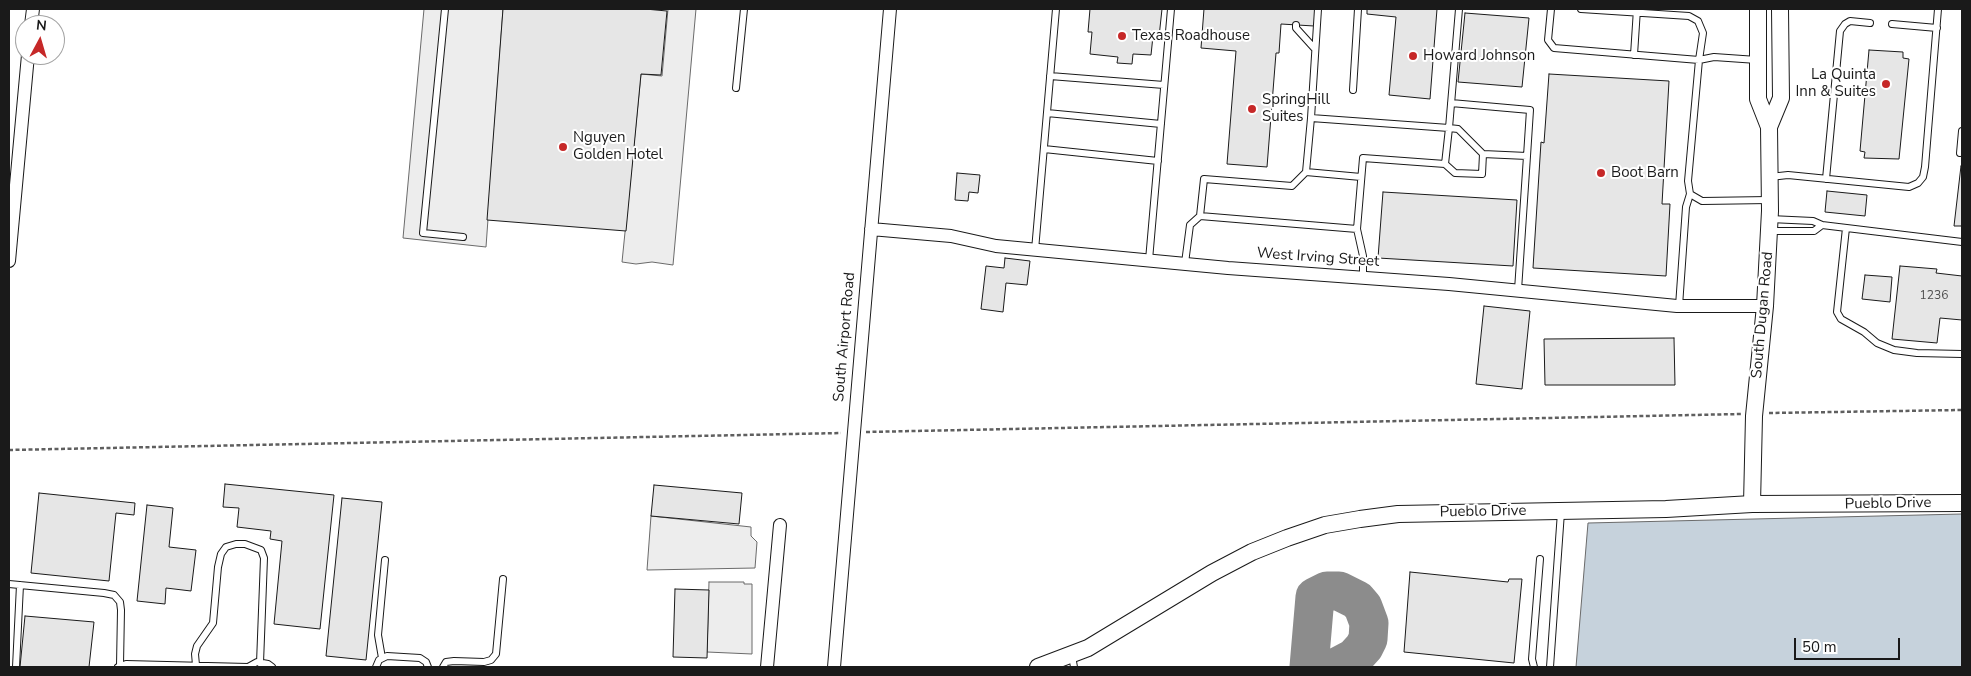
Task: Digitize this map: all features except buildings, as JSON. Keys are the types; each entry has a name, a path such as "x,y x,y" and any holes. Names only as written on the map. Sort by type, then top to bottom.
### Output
{"street":[{"name":"South Airport Road","path":"834,667 890,9"},
{"path":"1752,9 1758,32"},
{"name":"South Dugan Road","path":"1752,504 1754,414 1765,306 1770,200 1769,127 1758,99 1758,9"},
{"name":"South Dugan Road","path":"1769,127 1781,98 1780,9"},
{"path":"1780,54 1790,14 1794,9"},
{"path":"9,261 27,65"},
{"name":"West Irving Street","path":"871,229 951,236 996,246 1035,250 1518,290 1679,306 1765,306"},
{"name":"Pueblo Drive","path":"1038,667 1073,661 1088,648 1212,573 1252,552 1325,525 1398,514 1666,509 1752,504 1962,503"},
{"path":"768,667 780,526"}],"lane":[{"path":"445,9 423,233 463,237"},
{"path":"736,88 744,9"},
{"path":"1035,250 1056,9"},
{"path":"1149,260 1171,9"},
{"path":"1185,263 1190,225 1200,216 1204,179 1292,186 1306,172 1318,9"},
{"path":"1353,90 1358,9"},
{"path":"1445,164 1459,9"},
{"path":"1551,9 1548,40 1554,48 1699,60 1714,57 1758,60"},
{"path":"1581,9 1637,11 1689,16 1698,21 1703,33 1688,182 1690,194 1686,207 1679,306"},
{"path":"1770,177 1788,175 1909,187 1918,183 1923,177 1938,9"},
{"path":"1634,54 1637,11"},
{"path":"1826,179 1840,31 1850,21 1870,23"},
{"path":"1892,24 1937,28"},
{"path":"1296,25 1296,28 1315,48"},
{"path":"1050,76 1164,85"},
{"path":"1452,100 1530,110 1518,290"},
{"path":"1047,113 1161,124"},
{"path":"1311,118 1458,129 1483,154 1527,156"},
{"path":"1960,153 1962,131"},
{"path":"1044,149 1158,161"},
{"path":"1363,278 1363,256 1357,229 1364,158 1445,164 1455,173 1482,174 1483,154"},
{"path":"1306,172 1361,177"},
{"path":"1690,194 1702,201 1770,200"},
{"path":"1200,216 1357,229"},
{"path":"1769,225 1813,221 1822,225 1962,242"},
{"path":"1769,225 1814,231 1822,225"},
{"path":"1846,228 1837,312 1841,319 1877,342 1894,350 1917,353 1962,354"},
{"path":"1550,667 1561,510"},
{"path":"196,665 195,654 197,646 211,628 215,610 221,554 226,547 245,544 261,550 264,558 260,663"},
{"path":"1534,667 1532,659 1540,559"},
{"path":"382,658 378,635 385,560"},
{"path":"443,667 446,662 454,661 484,662 491,660 496,654 504,579"},
{"path":"9,584 104,592 114,595 120,602 121,610 119,666 196,665 248,667 257,662 268,664 272,667"},
{"path":"16,667 20,585"},
{"path":"376,667 382,658 387,656 420,658 426,662 428,667"}],"path":[{"path":"9,450 1962,410"}],"shaded area":[{"path":"424,9 503,9 486,247 403,238"},
{"path":"668,9 696,9 673,265 652,262 636,264 622,262 641,74 662,76"},
{"path":"1962,514 1962,667 1576,667 1588,523"},
{"path":"651,516 751,527 751,536 757,542 755,568 647,570"},
{"path":"709,582 744,582 744,584 752,584 752,654 707,652"}],"taxiway":[{"path":"1309,667 1315,597 1327,591 1339,591 1357,600 1363,607 1369,623 1368,639 1364,647 1354,658 1337,667"}],"place":[{"name":"Texas Roadhouse","path":"1122,36"},
{"name":"Howard Johnson","path":"1413,56"},
{"name":"La Quinta Inn & Suites","path":"1886,84"},
{"name":"SpringHill Suites","path":"1252,109"},
{"name":"Nguyen Golden Hotel","path":"563,147"},
{"name":"Boot Barn","path":"1601,173"}]}
